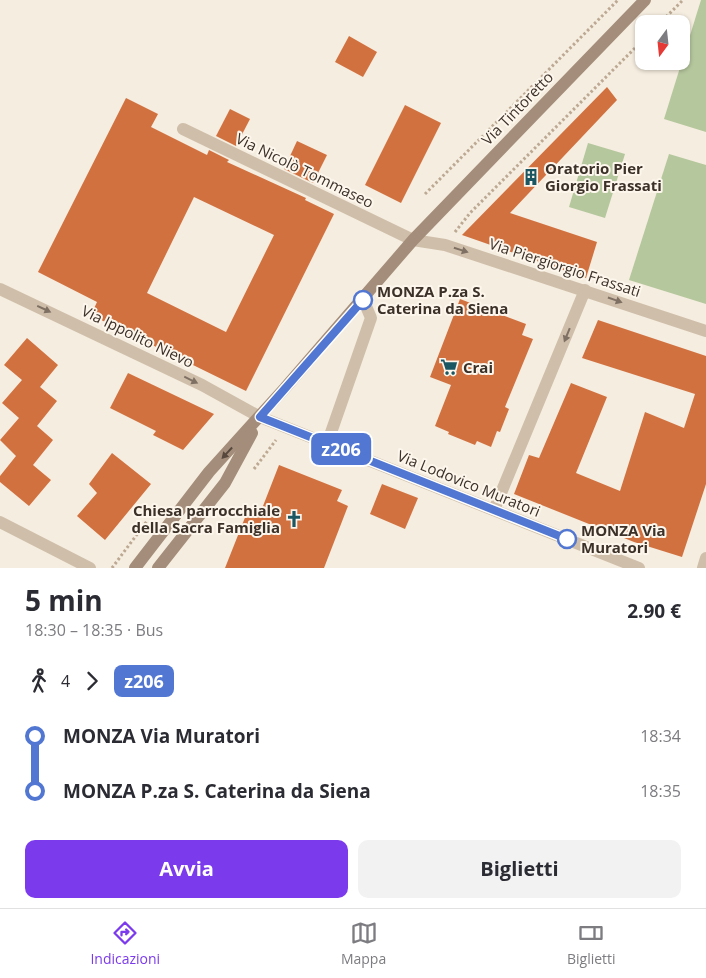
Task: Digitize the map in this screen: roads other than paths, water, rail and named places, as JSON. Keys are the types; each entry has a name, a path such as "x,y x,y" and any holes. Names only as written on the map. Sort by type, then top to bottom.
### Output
{"street":[{"name":"Via Tintoretto","path":"260,417 413,240 645,0"},
{"name":"Via Nicolò Tommaseo","path":"183,129 413,240"},
{"name":"Via Piergiorgio Frassati","path":"413,240 445,245 706,331"},
{"name":"Via Ippolito Nievo","path":"0,289 202,385 260,417"},
{"path":"494,510 585,290"},
{"path":"327,444 371,318 363,299"},
{"path":"135,568 209,472 260,417"},
{"path":"158,568 225,483 260,417"},
{"name":"Via Lodovico Muratori","path":"260,417 638,568"},
{"path":"0,522 90,568"},
{"path":"703,568 706,558"}],"place":[{"name":"Oratorio Pier Giorgio Frassati","path":"531,177"},
{"name":"MONZA P.za S. Caterina da Siena","path":"363,300"},
{"name":"Crai","path":"449,367"},
{"name":"Chiesa parrocchiale della Sacra Famiglia","path":"294,519"},
{"name":"MONZA Via Muratori","path":"567,539"}]}
